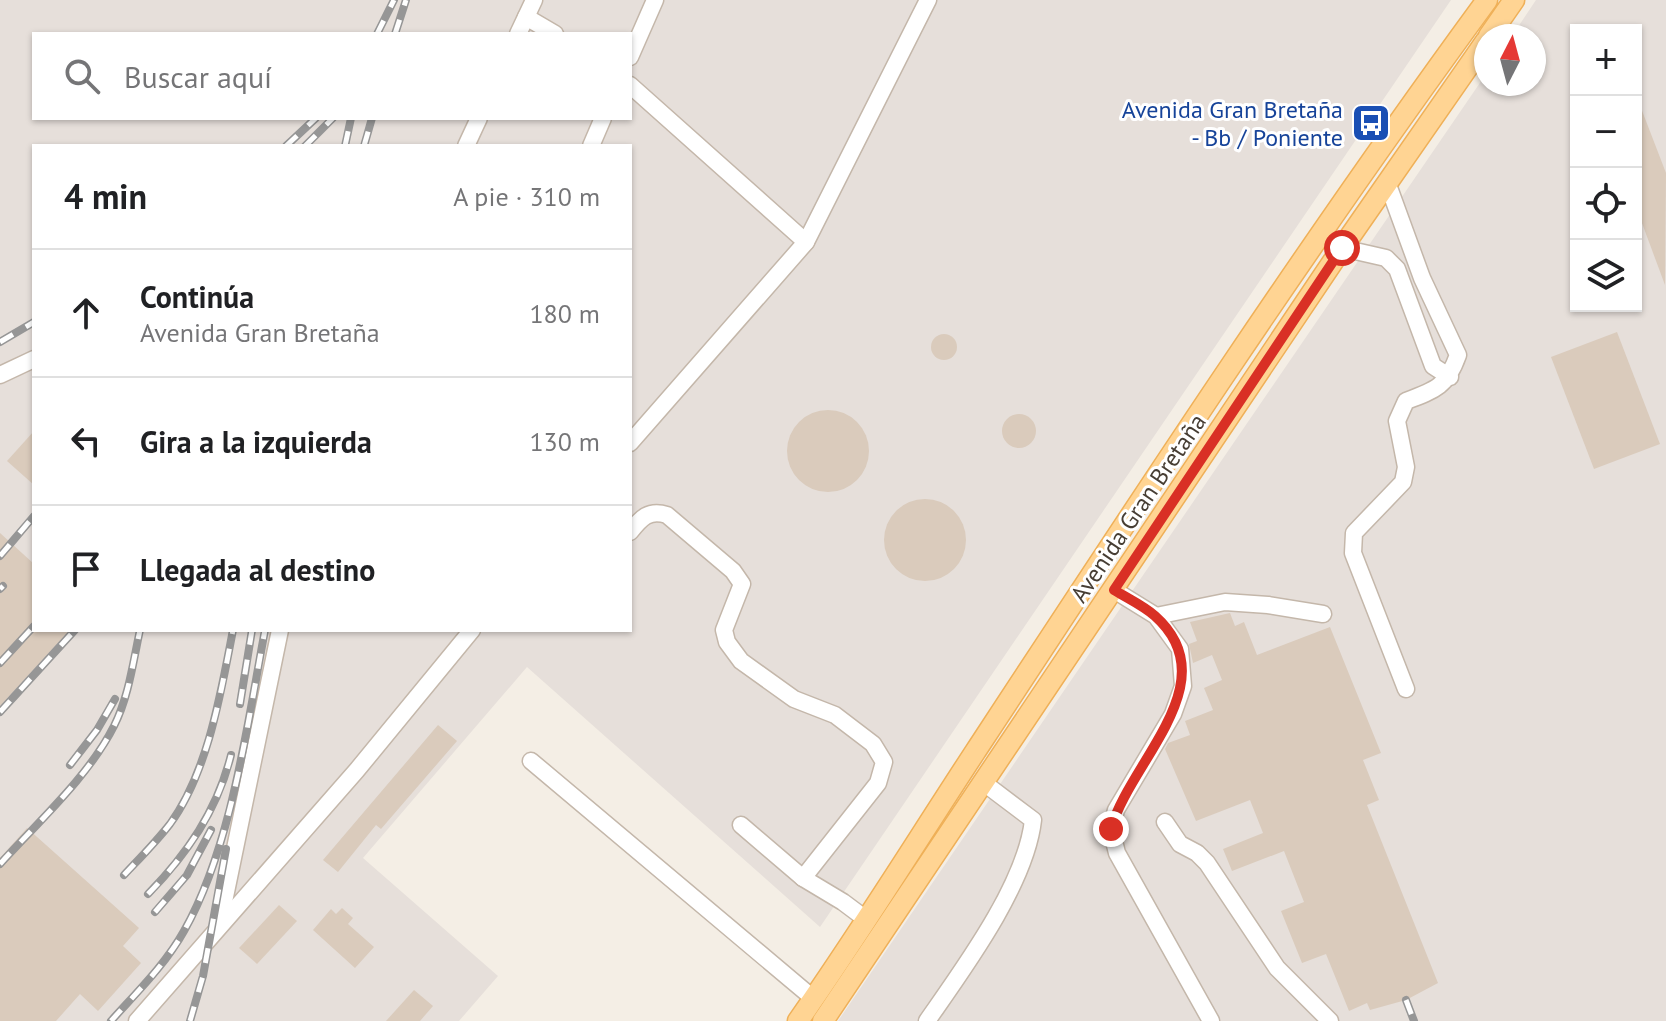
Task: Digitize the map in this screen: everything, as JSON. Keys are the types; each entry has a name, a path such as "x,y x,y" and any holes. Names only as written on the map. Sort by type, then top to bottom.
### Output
{"main road":[{"name":"Avenida Gran Bretaña","path":"798,1021 1279,296 1487,0"},
{"name":"Avenida Gran Bretaña","path":"1498,24 1514,0"},
{"name":"Avenida Gran Bretaña","path":"823,1021 1342,248 1474,58"}],"lane":[{"path":"519,32 534,0"},
{"path":"632,52 655,0"},
{"path":"632,441 806,242 928,0"},
{"path":"526,17 552,32"},
{"path":"632,87 806,242"},
{"path":"467,144 478,120"},
{"path":"592,144 602,120"},
{"path":"1387,182 1422,278 1458,355 1450,377 1429,392 1406,401 1397,421 1406,467 1403,482 1354,533 1353,553 1406,689"},
{"path":"1342,248 1386,258 1397,269 1433,366 1450,377"},
{"path":"1406,290 1422,278"},
{"path":"0,375 32,360"},
{"path":"632,530 643,516 657,512 667,515 733,571 742,584 724,630 727,642 741,661 794,699 835,715 873,744 884,762 878,783 803,878"},
{"path":"1114,590 1156,616 1180,649 1183,686 1173,714 1116,810 1111,829 1117,853 1211,1021"},
{"path":"1156,616 1225,602 1323,614"},
{"path":"219,930 280,632"},
{"path":"137,1021 357,770 470,632"},
{"path":"531,761 814,999"},
{"path":"927,1021 962,971 1011,887 1031,836 1033,820 984,783"},
{"path":"1165,822 1180,844 1197,853 1207,863 1277,968 1330,1021"},
{"path":"741,825 803,878 867,920"}],"shaded area":[{"path":"0,0 1451,0 820,927 527,667 363,858 498,976 459,1021 0,1021"},
{"path":"1536,0 1666,0 1666,1021 838,1021 1474,92 1474,96 1546,96 1546,24 1520,24"}],"building":[{"path":"1642,111 1666,173 1665,285 1642,223"},
{"path":"1617,332 1660,444 1594,469 1551,357"},
{"path":"944,334 953,338 957,347 953,356 944,360 935,356 931,347 935,338"},
{"path":"828,410 844,413 857,422 866,435 869,451 866,467 857,480 844,489 828,492 812,489 799,480 790,467 787,451 790,435 799,422 812,413"},
{"path":"1019,414 1031,419 1036,431 1031,443 1019,448 1007,443 1002,431 1007,419"},
{"path":"32,433 32,483 7,461"},
{"path":"925,499 941,502 954,511 963,524 966,540 963,556 954,569 941,578 925,581 909,578 896,569 887,556 884,540 887,524 896,511 909,502"},
{"path":"0,533 32,562 32,632 68,632 0,706"},
{"path":"1230,613 1235,626 1244,622 1257,655 1330,627 1381,753 1363,760 1379,800 1367,805 1438,983 1406,1000 1370,1010 1367,1003 1349,1011 1326,954 1302,963 1281,911 1304,902 1284,851 1232,871 1223,849 1263,833 1250,800 1196,821 1165,749 1168,743 1190,735 1185,721 1213,710 1204,688 1222,680 1212,655 1193,663 1189,644 1197,641 1190,622"},
{"path":"438,725 457,741 381,829 376,825 338,872 323,860"},
{"path":"27,828 139,928 123,946 141,963 98,1011 80,994 56,1021 0,1021 0,858"},
{"path":"279,905 297,921 257,964 239,948"},
{"path":"342,908 353,918 348,924 374,947 355,968 313,930 331,909 336,914"},
{"path":"414,990 433,1006 420,1021 386,1021"}],"railway":[{"path":"378,32 394,0"},
{"path":"396,32 406,0"},
{"path":"288,144 314,120"},
{"path":"307,144 331,120"},
{"path":"345,144 351,120"},
{"path":"365,144 371,120"},
{"path":"0,342 32,323"},
{"path":"0,556 32,518"},
{"path":"0,589 3,586"},
{"path":"0,663 32,628"},
{"path":"0,712 73,632"},
{"path":"0,864 62,798 103,745 123,703 140,632"},
{"path":"124,875 170,824 194,780 211,731 233,632"},
{"path":"240,704 252,632"},
{"path":"111,1021 168,955 201,898 236,784 265,632"},
{"path":"70,765 97,730 115,699"},
{"path":"148,894 199,830 218,795 231,755"},
{"path":"155,912 187,875 211,830"},
{"path":"190,1021 203,976 226,849"},
{"path":"1406,1000 1414,1021"}],"place":[{"name":"Avenida Gran Bretaña - Bb / Poniente","path":"1371,123"}],"route":[{"path":"1111,829 1116,810 1173,714 1183,686 1180,649 1156,616 1114,590 1342,248"}]}
